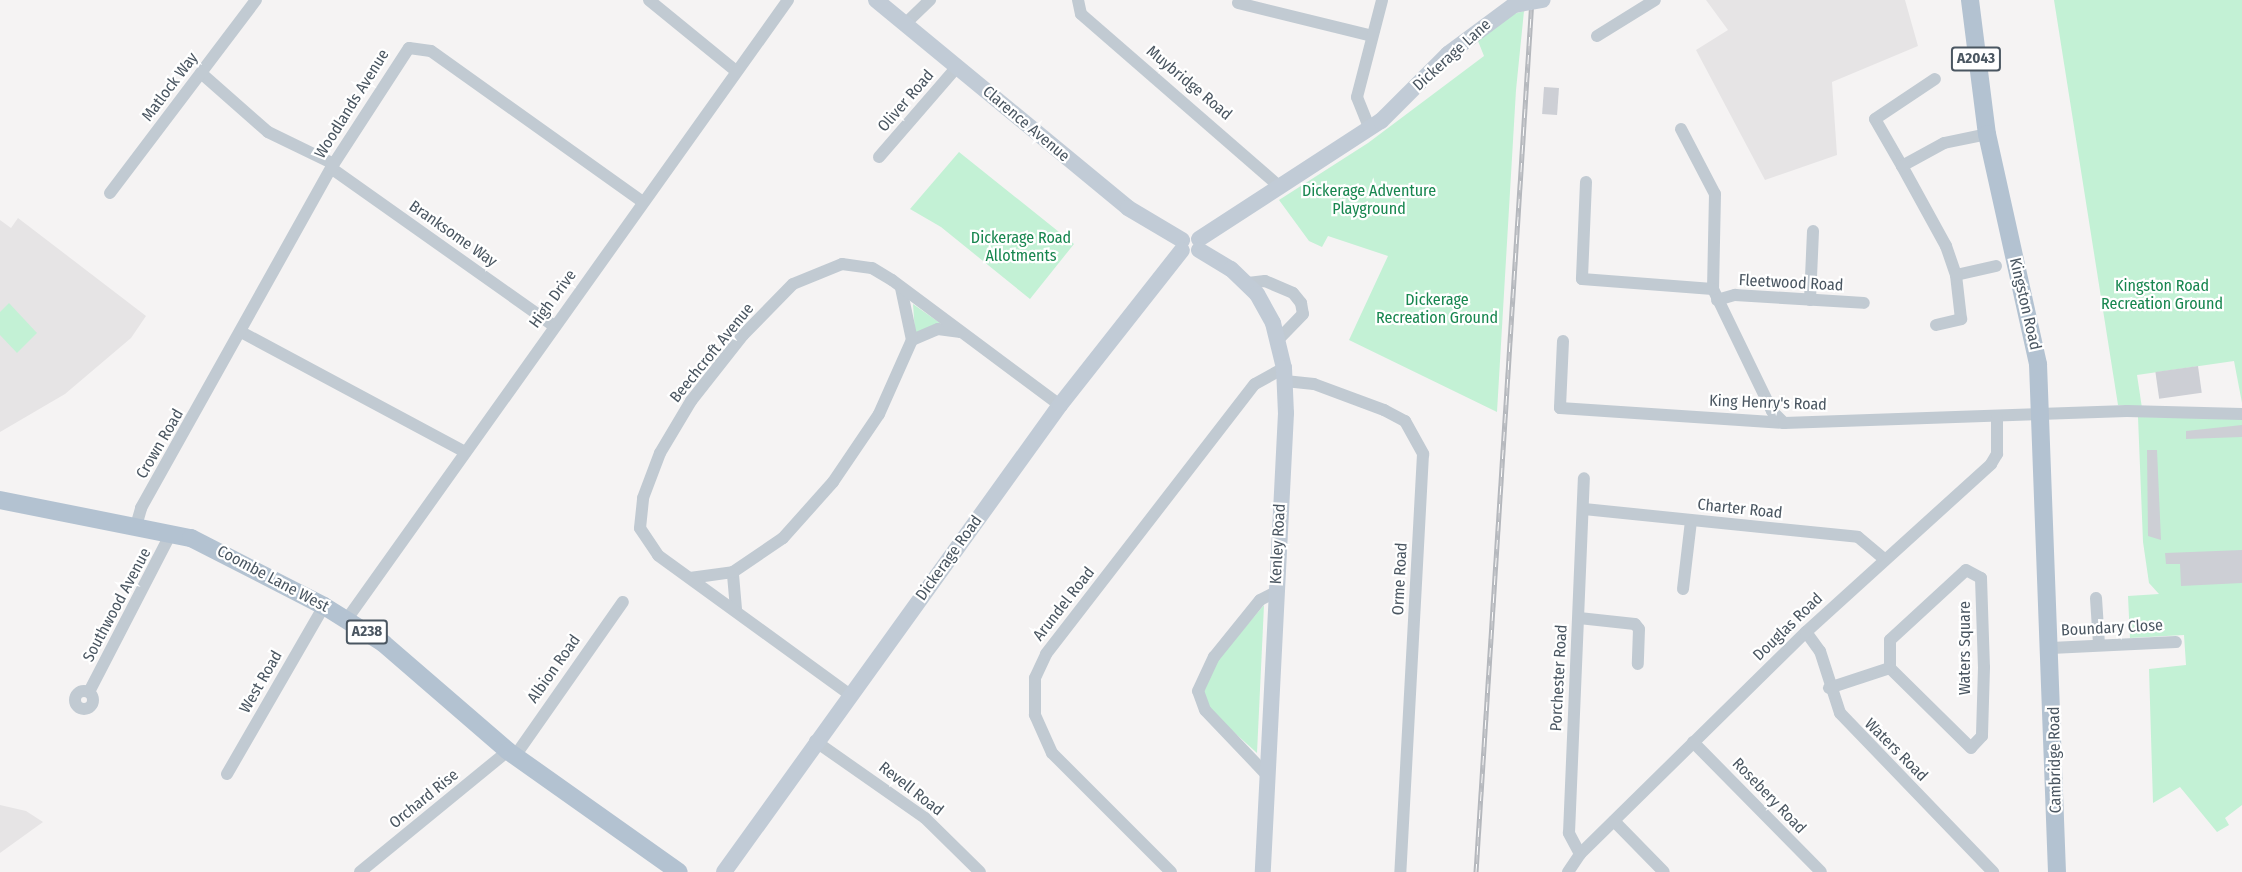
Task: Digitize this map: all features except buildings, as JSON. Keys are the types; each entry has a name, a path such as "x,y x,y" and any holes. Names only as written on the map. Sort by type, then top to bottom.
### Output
{"main road":[{"name":"Kingston Road","path":"1970,0 1987,134 2033,328 2041,417 2051,648"},
{"name":"Coombe Lane West","path":"0,500 171,533 209,545 324,606 396,653 445,701 512,753 673,870"},
{"name":"Cambridge Road","path":"2051,648 2057,872"}],"street":[{"name":"Matlock Way","path":"110,193 256,0"},
{"path":"650,0 736,71"},
{"name":"High Drive","path":"347,619 788,0"},
{"name":"Clarence Avenue","path":"876,0 1128,208 1182,245"},
{"path":"905,24 930,0"},
{"path":"1182,245 1190,255 1199,244 1369,127 1357,97 1382,0"},
{"name":"Dickerage Lane","path":"1369,127 1389,115 1448,54 1514,5 1543,0"},
{"path":"1597,36 1655,0"},
{"name":"Muybridge Road","path":"1078,2 1081,14 1280,187"},
{"path":"1238,3 1372,36"},
{"name":"Woodlands Avenue","path":"216,379 333,166 400,56 409,48 422,47 643,202"},
{"name":"Oliver Road","path":"879,157 957,67"},
{"name":"Branksome Way","path":"201,73 268,132 333,166 554,326"},
{"path":"1935,79 1875,119 1946,246 1956,275 1961,319 1936,325"},
{"path":"1681,129 1715,194 1715,294 1772,411 1784,423"},
{"path":"1902,166 1944,142 1987,134"},
{"name":"Fleetwood Road","path":"1587,182 1582,279 1715,294 1864,303"},
{"path":"1810,300 1813,231"},
{"name":"Kenley Road","path":"1199,244 1248,284 1266,308 1278,340 1284,375 1263,872"},
{"name":"Dickerage Road","path":"724,872 815,741 1060,405 1182,245"},
{"name":"Beechcroft Avenue","path":"849,694 736,609 658,555 640,528 643,498 660,453 691,401 743,335 793,284 842,264 872,268 1060,405"},
{"path":"1956,275 1996,266"},
{"path":"1248,284 1265,281 1293,293 1301,303 1303,314 1278,340"},
{"path":"690,578 733,572 783,538 833,482 879,414 912,340 901,288"},
{"path":"912,340 938,329 964,333"},
{"path":"243,333 465,452"},
{"name":"King Henry's Road","path":"1563,341 1560,408 1784,423 2041,417 2127,411 2242,414"},
{"name":"Arundel Road","path":"1171,872 1052,753 1035,715 1035,678 1046,654 1255,384 1284,375"},
{"name":"Orme Road","path":"1284,375 1395,415 1405,421 1423,454 1400,872"},
{"name":"Crown Road","path":"136,526 141,508 216,379"},
{"name":"Douglas Road","path":"1580,854 1806,632 1991,464 1997,454 1997,418"},
{"name":"Porchester Road","path":"1580,854 1569,833 1584,478"},
{"name":"Charter Road","path":"1584,509 1858,537 1885,560"},
{"path":"1683,589 1691,521"},
{"name":"Southwood Avenue","path":"89,692 171,533"},
{"name":"Waters Square","path":"1966,570 1975,571 1982,588 1984,667 1982,736 1977,745 1965,746 1890,668 1890,640 1904,624 1955,578 1966,570"},
{"path":"733,572 736,609"},
{"path":"1266,774 1205,710 1198,691 1214,657 1260,600 1276,592"},
{"path":"2096,598 2099,645"},
{"name":"Albion Road","path":"512,753 623,602"},
{"name":"West Road","path":"227,774 324,606"},
{"path":"1579,618 1635,624 1640,629 1638,664"},
{"name":"Waters Road","path":"1806,632 1820,651 1828,688 1850,726 1994,872"},
{"name":"Boundary Close","path":"2051,648 2176,642"},
{"path":"1828,688 1890,668"},
{"name":"Revell Road","path":"815,741 918,813 980,872"},
{"name":"Rosebery Road","path":"1694,742 1821,872"},
{"name":"Orchard Rise","path":"360,872 512,753"},
{"path":"1614,821 1664,872"},
{"path":"1568,872 1580,854"}],"shaded area":[{"path":"1706,0 1905,0 1918,46 1832,82 1837,155 1765,180 1696,50 1728,30"},
{"path":"18,218 146,316 131,338 65,394 0,432 0,220 11,228"},
{"path":"0,805 26,811 43,822 0,853"}],"green space":[{"name":"Kingston Road Recreation Ground","path":"2054,0 2242,0 2242,403 2234,361 2137,375 2142,408 2118,405"},
{"name":"Dickerage Recreation Ground","path":"1524,11 1516,90 1497,412 1349,340 1388,256 1328,236 1322,247 1309,241 1279,200 1368,143 1484,56 1478,41 1510,15"},
{"name":"Dickerage Road Allotments","path":"959,152 1074,244 1030,299 941,227 910,209"},
{"path":"9,303 37,333 17,353 0,335 0,312"},
{"path":"913,304 940,323 915,333"},
{"path":"2138,417 2242,418 2242,805 2225,818 2229,825 2217,832 2180,787 2153,803 2149,669 2186,665 2184,635 2130,638 2128,596 2159,594 2149,583 2143,542"},
{"path":"1264,605 1257,753 1206,707 1201,690 1218,659"}],"railway":[{"path":"1476,872 1532,0"}],"park label":[{"name":"Dickerage Adventure Playground","path":"1369,200"}]}
